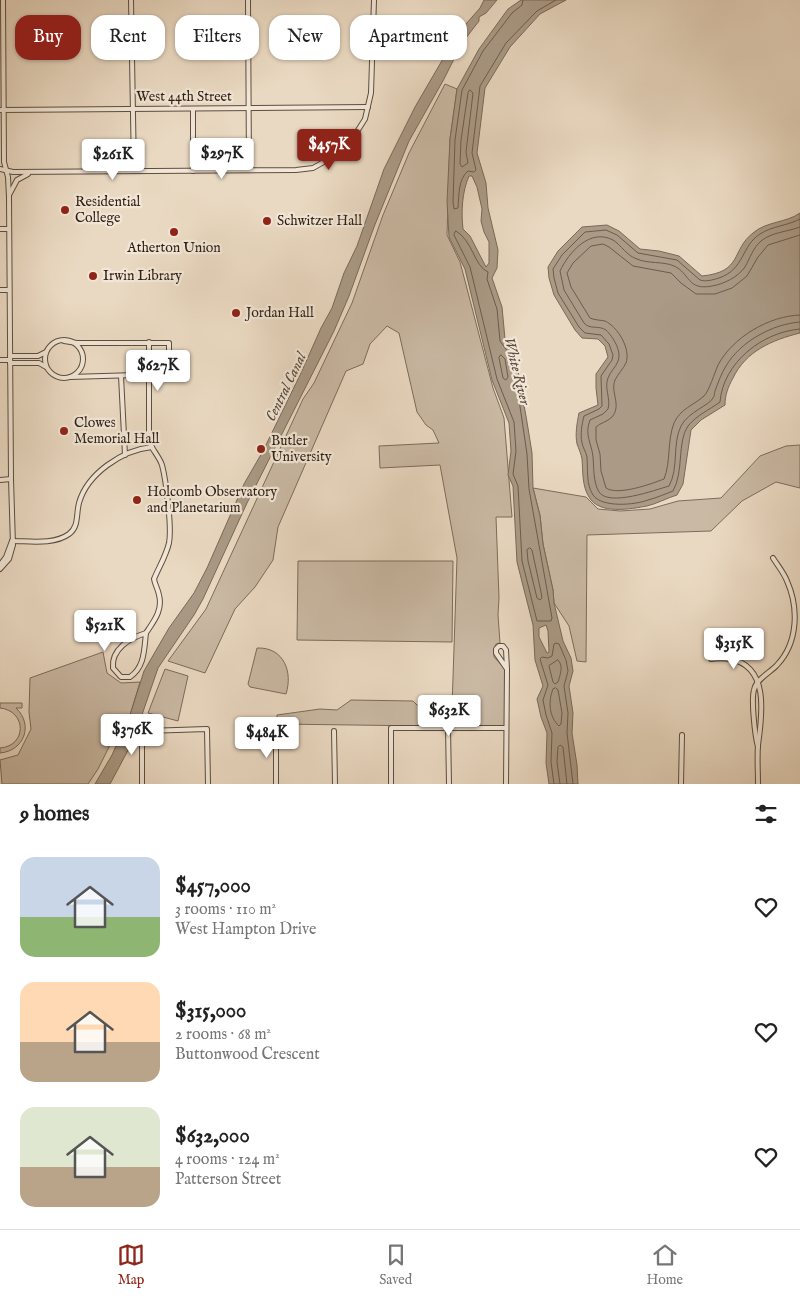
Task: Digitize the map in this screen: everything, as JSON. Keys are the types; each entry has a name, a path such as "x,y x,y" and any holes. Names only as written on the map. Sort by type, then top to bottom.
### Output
{"street":[{"path":"0,567 12,541 9,197 8,179 4,162 2,110 3,0"},
{"path":"131,0 134,171"},
{"path":"248,0 250,170"},
{"path":"0,169 33,172 302,170 321,164 353,138 366,119 371,93 374,0"},
{"name":"West 44th Street","path":"2,110 368,107"},
{"path":"193,109 193,171"},
{"path":"9,197 12,186 17,180 33,172"},
{"path":"0,229 9,229"},
{"path":"0,290 9,290"},
{"path":"0,360 39,363 58,377 168,375 170,372 168,342 77,343 64,341 55,343 38,356 10,360"},
{"path":"64,341 75,344 82,353 83,359 80,370 70,377"},
{"path":"146,633 127,642 114,655 113,668 121,677 130,677 139,668 143,659 146,633 159,612 160,598 154,579 161,566 170,537 165,476 160,458 149,439 149,342"},
{"path":"47,351 45,362 48,370"},
{"path":"121,376 124,455"},
{"path":"12,541 50,540 70,534 76,525 79,504 86,488 97,475 124,455 136,450 152,447"},
{"path":"0,480 10,479"},
{"path":"758,747 754,735 754,689 758,682 783,658 789,646 794,628 794,602 790,587 773,558"},
{"path":"506,784 506,728 508,725 507,669 506,649 503,646 499,646 496,649 496,653 507,669"},
{"path":"711,658 728,658 739,662 748,669 758,682 761,690 758,784"},
{"path":"448,727 449,784"},
{"path":"392,784 391,728 506,728"},
{"path":"142,784 142,744 146,731 206,729 208,784"},
{"path":"334,731 335,784"},
{"path":"276,734 276,784"},
{"path":"681,784 682,735"}],"shaded area":[{"path":"445,84 457,89 450,139 447,235 460,262 493,388 504,418 512,517 496,517 500,643 496,644 494,657 506,670 506,727 277,724 277,715 320,709 337,710 351,700 413,701 419,707 452,708 457,558 440,465 380,468 379,446 439,443 433,430 426,425 417,412 399,333 387,326 370,344 363,364 346,371 278,527 273,560 255,587 235,609 205,673 168,661 206,609 303,399 314,383 352,303 383,215 409,153"},
{"path":"800,445 800,488 776,482 742,501 711,531 587,535 586,662 577,661 569,626 554,603 543,544 540,515 533,488 586,497 598,509 620,511 650,509 678,501 721,498 760,456 786,446"},
{"path":"298,561 453,561 452,642 297,640"},
{"path":"257,648 274,652 284,662 288,677 286,694 250,687 248,684"},
{"path":"103,652 107,673 121,683 140,682 130,715 88,784 2,784 0,760 18,755 31,729 29,712 30,678"},
{"path":"165,669 188,676 178,721 148,713"},
{"path":"0,703 22,703 22,708 16,708 24,722 25,729 24,736 15,748 0,753 0,748 9,746 15,741 19,735 20,728 19,721 15,715 9,710 0,708"}],"water":[{"path":"484,0 497,0 486,13 479,17 479,21 467,37 467,23 480,8"},
{"name":"White River","path":"521,0 566,0 540,14 510,47 485,88 477,153 486,183 488,208 498,250 497,268 492,278 502,307 505,339 515,354 532,453 533,488 540,516 543,544 563,641 571,658 573,671 569,686 573,713 572,733 578,784 549,784 546,763 547,733 537,699 543,686 535,660 533,625 517,562 513,486 508,475 511,451 509,423 492,380 465,269 449,237 447,202 450,139 457,89 479,49 508,9","holes":["469,176 472,176 477,187 482,209 481,221 489,242 489,263 486,267 470,236 463,229 463,202","546,625 549,652 547,653 539,637 539,628"]},
{"path":"442,60 454,60 409,141 334,331 247,503 203,599 158,668 133,741 110,784 95,784 112,755 130,715 144,671 169,628 194,593 207,568 244,484 263,451 332,308 344,273 357,246 384,169 415,107"},
{"path":"800,213 800,333 770,343 745,361 738,369 727,391 725,405 701,420 691,430 683,484 677,495 650,505 624,509 608,509 594,503 589,497 584,484 582,459 576,440 576,428 579,413 598,405 596,374 608,357 605,346 598,339 582,338 575,330 554,295 548,267 558,251 582,227 607,225 619,231 640,249 679,256 702,276 715,274 730,265 746,240 758,229 789,219"}],"place":[{"name":"Residential College","path":"65,210"},
{"name":"Schwitzer Hall","path":"267,221"},
{"name":"Atherton Union","path":"174,232"},
{"name":"Irwin Library","path":"93,276"},
{"name":"Jordan Hall","path":"236,313"},
{"name":"Clowes Memorial Hall","path":"64,431"},
{"name":"Butler University","path":"261,449"},
{"name":"Holcomb Observatory and Planetarium","path":"137,500"}],"water label":[{"name":"Central Canal","path":"286,387"}]}
